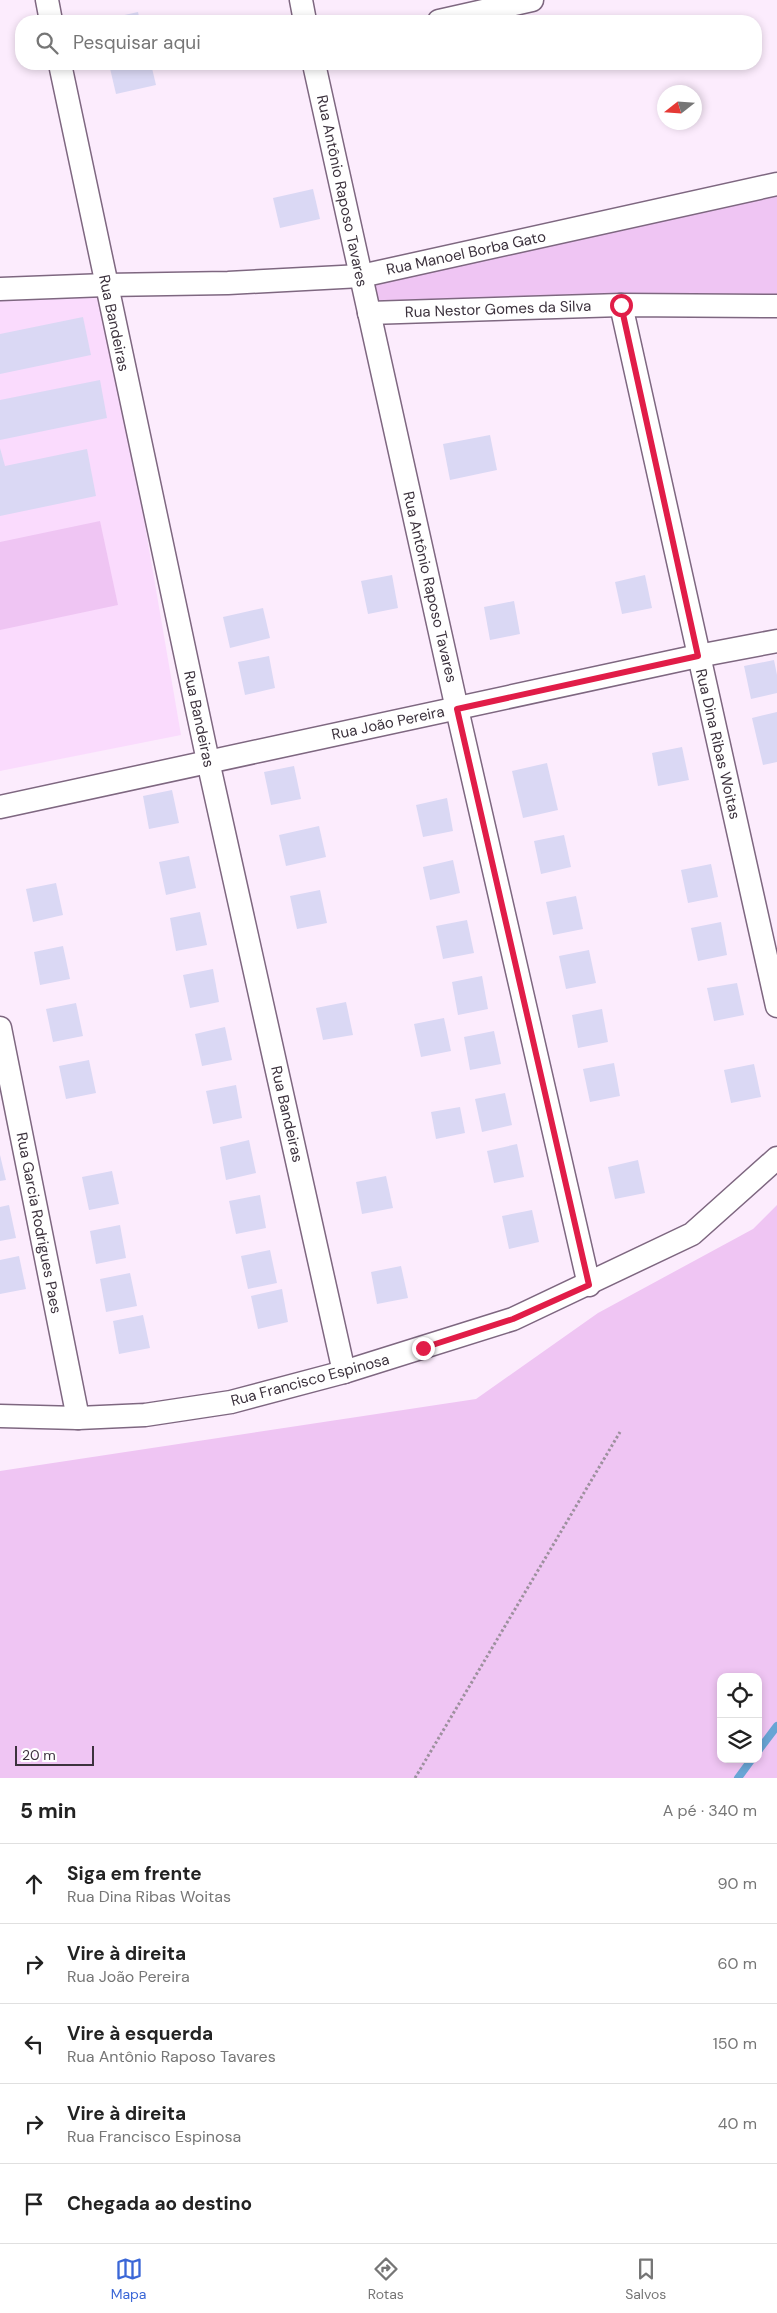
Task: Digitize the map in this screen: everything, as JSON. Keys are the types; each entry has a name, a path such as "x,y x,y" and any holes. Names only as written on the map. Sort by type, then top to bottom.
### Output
{"street":[{"path":"47,0 50,15"},
{"path":"301,0 304,15"},
{"path":"466,15 532,0"},
{"name":"Rua Bandeiras","path":"61,70 208,761 344,1372"},
{"name":"Rua Antônio Raposo Tavares","path":"315,70 457,709 589,1285"},
{"name":"Rua Manoel Borba Gato","path":"0,289 228,283 361,276 777,184"},
{"name":"Rua Nestor Gomes da Silva","path":"369,313 621,305 777,306"},
{"name":"Rua Dina Ribas Woitas","path":"621,305 777,1006"},
{"name":"Rua João Pereira","path":"0,806 698,656 777,641"},
{"name":"Rua Garcia Rodrigues Paes","path":"0,1028 78,1418"},
{"name":"Rua Francisco Espinosa","path":"0,1416 78,1418 145,1415 231,1402 344,1372 513,1319 589,1285 692,1234 777,1158"}],"path":[{"path":"415,1778 620,1432"}],"shaded area":[{"path":"777,194 777,294 376,303 372,285"},
{"path":"105,293 181,735 0,771 0,299"},
{"path":"100,521 118,605 0,630 0,542"},
{"path":"777,1205 777,1778 0,1778 0,1471 476,1399 598,1313 753,1229"}],"building":[{"path":"138,12 139,15 124,15"},
{"path":"110,70 152,70 156,85 116,94"},
{"path":"313,189 320,219 280,228 273,198"},
{"path":"83,317 91,355 0,374 0,334"},
{"path":"100,380 107,418 0,440 0,400"},
{"path":"490,435 497,470 450,480 443,444"},
{"path":"0,448 5,466 87,449 96,496 0,516"},
{"path":"392,575 398,608 368,614 361,581"},
{"path":"645,575 652,608 622,614 615,582"},
{"path":"514,601 520,634 490,640 484,607"},
{"path":"263,608 270,638 230,648 223,617"},
{"path":"269,656 275,688 245,695 238,662"},
{"path":"774,660 777,675 777,693 751,699 744,666"},
{"path":"777,712 777,762 763,765 752,718"},
{"path":"682,747 689,780 658,786 652,753"},
{"path":"547,763 558,810 523,818 512,771"},
{"path":"294,766 301,799 271,805 264,772"},
{"path":"172,790 179,823 149,829 143,796"},
{"path":"447,798 453,831 423,837 416,805"},
{"path":"319,826 326,857 286,866 279,835"},
{"path":"564,835 571,867 541,874 534,841"},
{"path":"189,856 196,888 166,895 159,862"},
{"path":"453,860 460,893 430,900 423,867"},
{"path":"711,864 718,897 688,903 681,870"},
{"path":"56,883 63,915 33,922 26,889"},
{"path":"320,890 327,923 297,929 290,896"},
{"path":"576,896 583,929 553,935 546,902"},
{"path":"200,912 207,945 176,951 170,918"},
{"path":"467,920 474,953 443,959 436,926"},
{"path":"721,922 727,955 698,961 691,928"},
{"path":"63,946 70,979 40,985 34,952"},
{"path":"589,950 596,983 566,989 559,956"},
{"path":"213,969 219,1002 190,1008 183,975"},
{"path":"482,976 488,1009 458,1015 452,982"},
{"path":"737,983 744,1015 714,1021 707,988"},
{"path":"346,1002 353,1035 323,1040 316,1008"},
{"path":"76,1003 83,1036 53,1042 46,1009"},
{"path":"602,1009 608,1042 578,1048 572,1015"},
{"path":"444,1018 451,1051 421,1057 414,1024"},
{"path":"225,1027 232,1060 202,1066 195,1034"},
{"path":"494,1031 501,1064 470,1070 464,1037"},
{"path":"89,1060 96,1093 66,1099 59,1066"},
{"path":"614,1063 620,1096 590,1102 583,1069"},
{"path":"754,1064 761,1097 731,1103 724,1070"},
{"path":"236,1085 242,1118 213,1124 206,1091"},
{"path":"505,1093 512,1125 482,1132 475,1099"},
{"path":"460,1107 465,1133 436,1139 431,1112"},
{"path":"249,1140 256,1173 226,1180 220,1147"},
{"path":"517,1144 524,1177 494,1183 487,1151"},
{"path":"0,1155 6,1180 0,1181"},
{"path":"638,1160 645,1193 615,1199 608,1167"},
{"path":"112,1171 119,1204 89,1210 82,1177"},
{"path":"386,1176 393,1208 362,1214 356,1182"},
{"path":"260,1195 266,1228 236,1234 229,1201"},
{"path":"9,1205 16,1238 0,1241 0,1207"},
{"path":"532,1210 539,1242 509,1249 502,1216"},
{"path":"120,1225 126,1258 96,1264 90,1231"},
{"path":"270,1250 277,1283 248,1289 241,1256"},
{"path":"19,1256 26,1289 0,1294 0,1260"},
{"path":"401,1266 408,1298 377,1304 371,1272"},
{"path":"130,1273 137,1306 106,1312 100,1279"},
{"path":"282,1289 288,1322 258,1329 251,1296"},
{"path":"143,1315 150,1348 119,1354 113,1321"}],"waterway":[{"path":"762,1746 777,1726"},
{"path":"738,1778 749,1763"}],"route":[{"path":"423,1348 513,1319 589,1285 457,709 698,656 621,305"}]}
